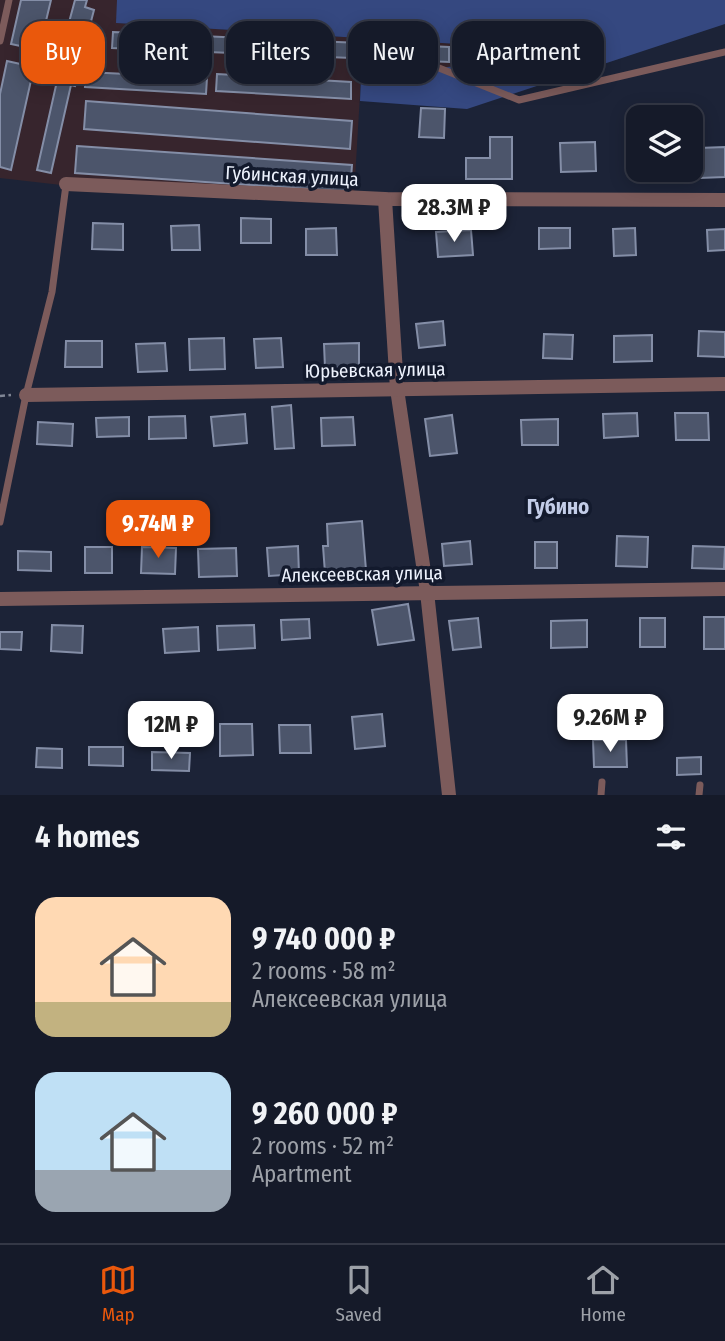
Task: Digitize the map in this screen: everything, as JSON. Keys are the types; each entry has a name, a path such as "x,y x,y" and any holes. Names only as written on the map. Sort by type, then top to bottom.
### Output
{"street":[{"name":"Губинская улица","path":"66,184 385,200 725,200"},
{"path":"385,200 397,389 427,592 449,795"},
{"name":"Юрьевская улица","path":"26,395 725,384"},
{"name":"Алексеевская улица","path":"0,599 725,589"}],"lane":[{"path":"0,41 9,0"},
{"path":"439,68 519,100 725,52"},
{"path":"0,522 26,395 52,292 66,184"},
{"path":"601,782 601,795"},
{"path":"699,795 700,785"}],"shaded area":[{"path":"0,0 117,0 119,84 212,84 212,29 226,30 226,84 334,84 334,36 348,37 348,84 361,84 354,196 140,194 0,178"},
{"path":"117,0 725,0 725,24 604,64 604,21 452,21 452,44 438,43 438,21 348,21 348,37 334,36 334,21 226,21 226,30 212,29 212,21 116,23"},
{"path":"438,43 452,44 452,67 438,68"},
{"path":"452,66 452,84 543,84 467,109 360,101 361,84 438,84 438,68"}],"building":[{"path":"21,0 51,0 46,21 21,21 21,46 11,44"},
{"path":"75,0 87,0 85,7 94,10 91,21 69,21"},
{"path":"113,32 119,32 119,48 112,48"},
{"path":"212,36 226,37 226,53 212,52"},
{"path":"334,42 348,42 348,58 334,57"},
{"path":"438,47 449,47 449,62 438,62"},
{"path":"7,61 21,64 21,84 30,84 11,170 0,167 0,94"},
{"path":"105,73 119,74 119,84 207,84 206,94 85,87 85,84 105,84"},
{"path":"217,74 226,75 226,84 348,82 351,84 351,99 216,91"},
{"path":"56,84 75,84 71,85 51,173 37,170"},
{"path":"86,101 352,121 350,149 84,129"},
{"path":"421,108 445,109 444,138 419,137"},
{"path":"490,137 512,137 512,179 466,179 466,158 490,158"},
{"path":"595,142 596,171 561,172 560,143"},
{"path":"77,146 352,165 350,192 75,173"},
{"path":"725,147 725,177 703,178 703,148"},
{"path":"241,218 271,219 271,243 241,243"},
{"path":"93,223 123,224 123,250 92,249"},
{"path":"199,225 200,250 172,250 171,226"},
{"path":"336,228 337,255 306,255 306,229"},
{"path":"539,228 570,228 570,248 539,249"},
{"path":"635,228 636,255 614,256 613,229"},
{"path":"725,229 725,250 708,251 707,230"},
{"path":"471,230 473,255 438,257 436,232"},
{"path":"443,321 445,345 419,348 416,324"},
{"path":"699,331 725,332 725,357 698,356"},
{"path":"544,334 573,335 572,359 543,358"},
{"path":"652,335 652,361 614,362 614,336"},
{"path":"224,338 225,369 190,370 189,339"},
{"path":"281,338 283,367 256,368 254,339"},
{"path":"66,341 102,341 102,367 65,367"},
{"path":"165,343 167,371 138,372 136,344"},
{"path":"359,343 359,367 325,368 324,344"},
{"path":"291,405 294,448 275,449 272,407"},
{"path":"637,413 638,436 604,438 603,414"},
{"path":"675,413 708,413 709,440 676,440"},
{"path":"245,414 247,443 214,446 211,417"},
{"path":"452,415 457,453 430,456 425,419"},
{"path":"185,416 186,438 149,439 149,417"},
{"path":"129,417 129,436 97,437 96,418"},
{"path":"353,417 355,445 322,446 321,418"},
{"path":"558,419 558,445 522,445 521,420"},
{"path":"38,422 73,424 72,446 37,444"},
{"path":"362,521 366,570 325,573 323,546 328,546 327,524"},
{"path":"617,536 648,537 647,567 616,566"},
{"path":"470,541 472,564 444,566 442,544"},
{"path":"535,542 557,542 557,568 535,568"},
{"path":"298,546 299,574 269,576 267,548"},
{"path":"693,546 725,547 724,569 692,568"},
{"path":"85,547 112,547 112,573 85,573"},
{"path":"142,547 176,548 175,574 141,573"},
{"path":"236,548 237,576 199,577 198,549"},
{"path":"18,551 51,552 51,571 18,570"},
{"path":"408,604 414,640 378,645 372,610"},
{"path":"704,617 725,617 725,649 704,649"},
{"path":"478,618 481,647 453,650 449,621"},
{"path":"640,618 665,618 665,647 640,647"},
{"path":"309,619 310,638 282,640 281,620"},
{"path":"587,620 587,647 551,648 551,621"},
{"path":"52,625 83,626 82,653 51,651"},
{"path":"254,625 255,648 218,650 217,626"},
{"path":"198,627 199,651 165,653 163,629"},
{"path":"0,632 22,632 21,650 0,649"},
{"path":"382,714 385,746 355,749 352,717"},
{"path":"220,724 252,724 253,755 220,756"},
{"path":"279,725 310,725 311,753 280,753"},
{"path":"593,740 626,740 627,767 594,767"},
{"path":"89,747 123,747 123,766 89,765"},
{"path":"37,748 62,749 62,768 36,767"},
{"path":"152,752 190,753 189,771 152,770"},
{"path":"701,757 701,774 677,775 677,758"}],"district":[{"name":"Губино","path":"558,507"}]}
